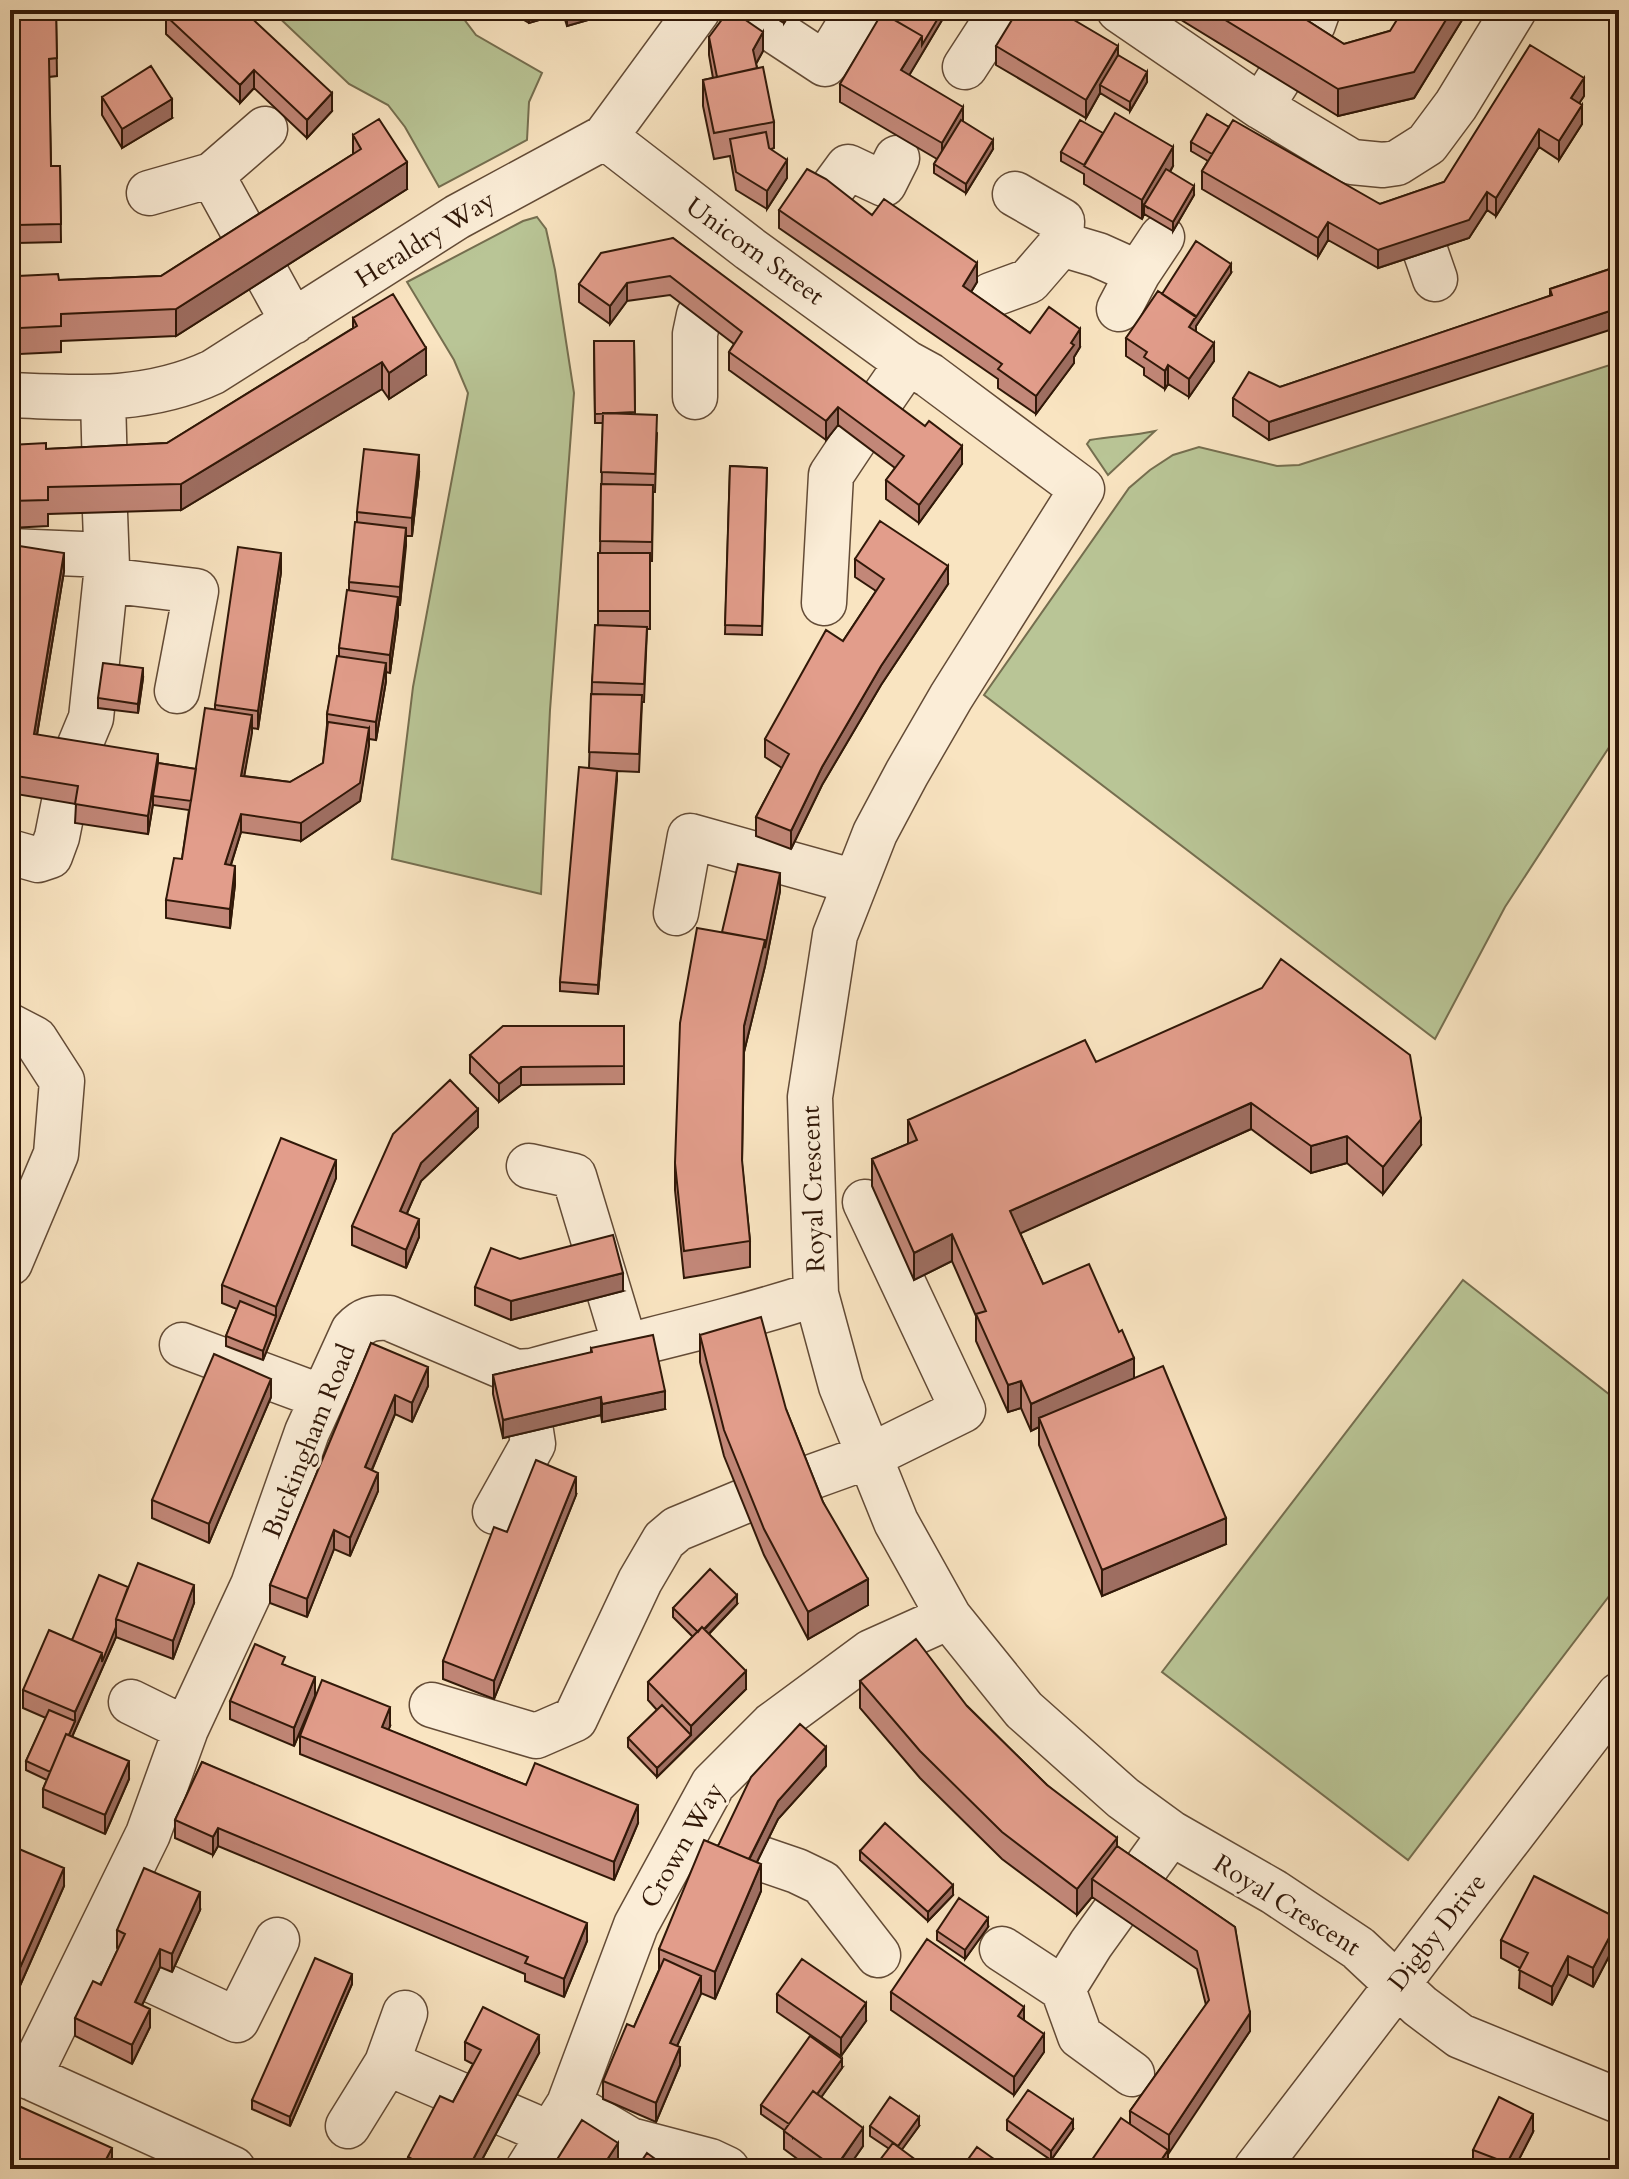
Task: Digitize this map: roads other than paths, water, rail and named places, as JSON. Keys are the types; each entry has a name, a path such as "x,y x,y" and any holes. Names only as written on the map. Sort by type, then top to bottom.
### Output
{"street":[{"path":"10,11 26,10"},
{"name":"Heraldry Way","path":"10,395 103,398 187,384 213,372 457,217 605,137 698,10"},
{"path":"743,10 825,64 858,10"},
{"path":"965,67 1002,10"},
{"path":"1119,10 1261,107 1352,162 1383,165 1403,181 1456,105 1514,10"},
{"path":"1261,107 1313,24 1318,10"},
{"path":"149,193 212,175 265,129"},
{"name":"Unicorn Street","path":"605,137 772,250 941,350 1082,489"},
{"path":"826,197 848,167 884,184 897,158"},
{"path":"212,175 293,322"},
{"path":"824,603 831,475 866,424 991,295 1029,281 1061,244 1062,221 1015,194"},
{"path":"1061,244 1098,255 1140,273"},
{"path":"695,397 695,334 708,302 772,250"},
{"path":"74,759 91,718 106,530 103,398"},
{"name":"Royal Crescent","path":"1082,489 914,761 875,833 835,935 815,1047 810,1097 816,1294 841,1386 896,1522 949,1617 1024,1710 1123,1798 1171,1833 1274,1892 1358,1948 1420,2006 1460,2036 1619,2101"},
{"path":"10,551 106,530 196,591 177,691"},
{"path":"10,852 38,860 50,856 64,802"},
{"path":"676,913 690,836 855,882"},
{"path":"10,1026 35,1039 62,1081 56,1154 10,1263"},
{"path":"529,1166 574,1176 625,1345"},
{"path":"432,1705 536,1736 575,1719 640,1581 664,1540 677,1529 870,1456 963,1410 865,1202"},
{"name":"Buckingham Road","path":"20,2072 88,1951 148,1834 186,1729 253,1585 307,1432 353,1331 361,1322 374,1317 389,1318 518,1379 532,1371 775,1308 816,1294"},
{"path":"182,1345 322,1397"},
{"path":"495,1512 533,1444 531,1431"},
{"name":"Crown Way","path":"549,2136 636,1925 724,1846 713,1784 772,1725 871,1652 949,1617"},
{"name":"Digby Drive","path":"1256,2169 1619,1695"},
{"path":"131,1702 186,1729"},
{"path":"1063,1989 1091,1944 1171,1833"},
{"path":"724,1846 822,1883 878,1955"},
{"path":"88,1951 237,2020 277,1940"},
{"path":"1002,1949 1063,1989 1080,2036 1132,2074"},
{"path":"348,2126 387,2063 405,2013"},
{"path":"387,2063 549,2136 630,2140 710,2161 727,2169"},
{"path":"20,2072 233,2169"}]}
